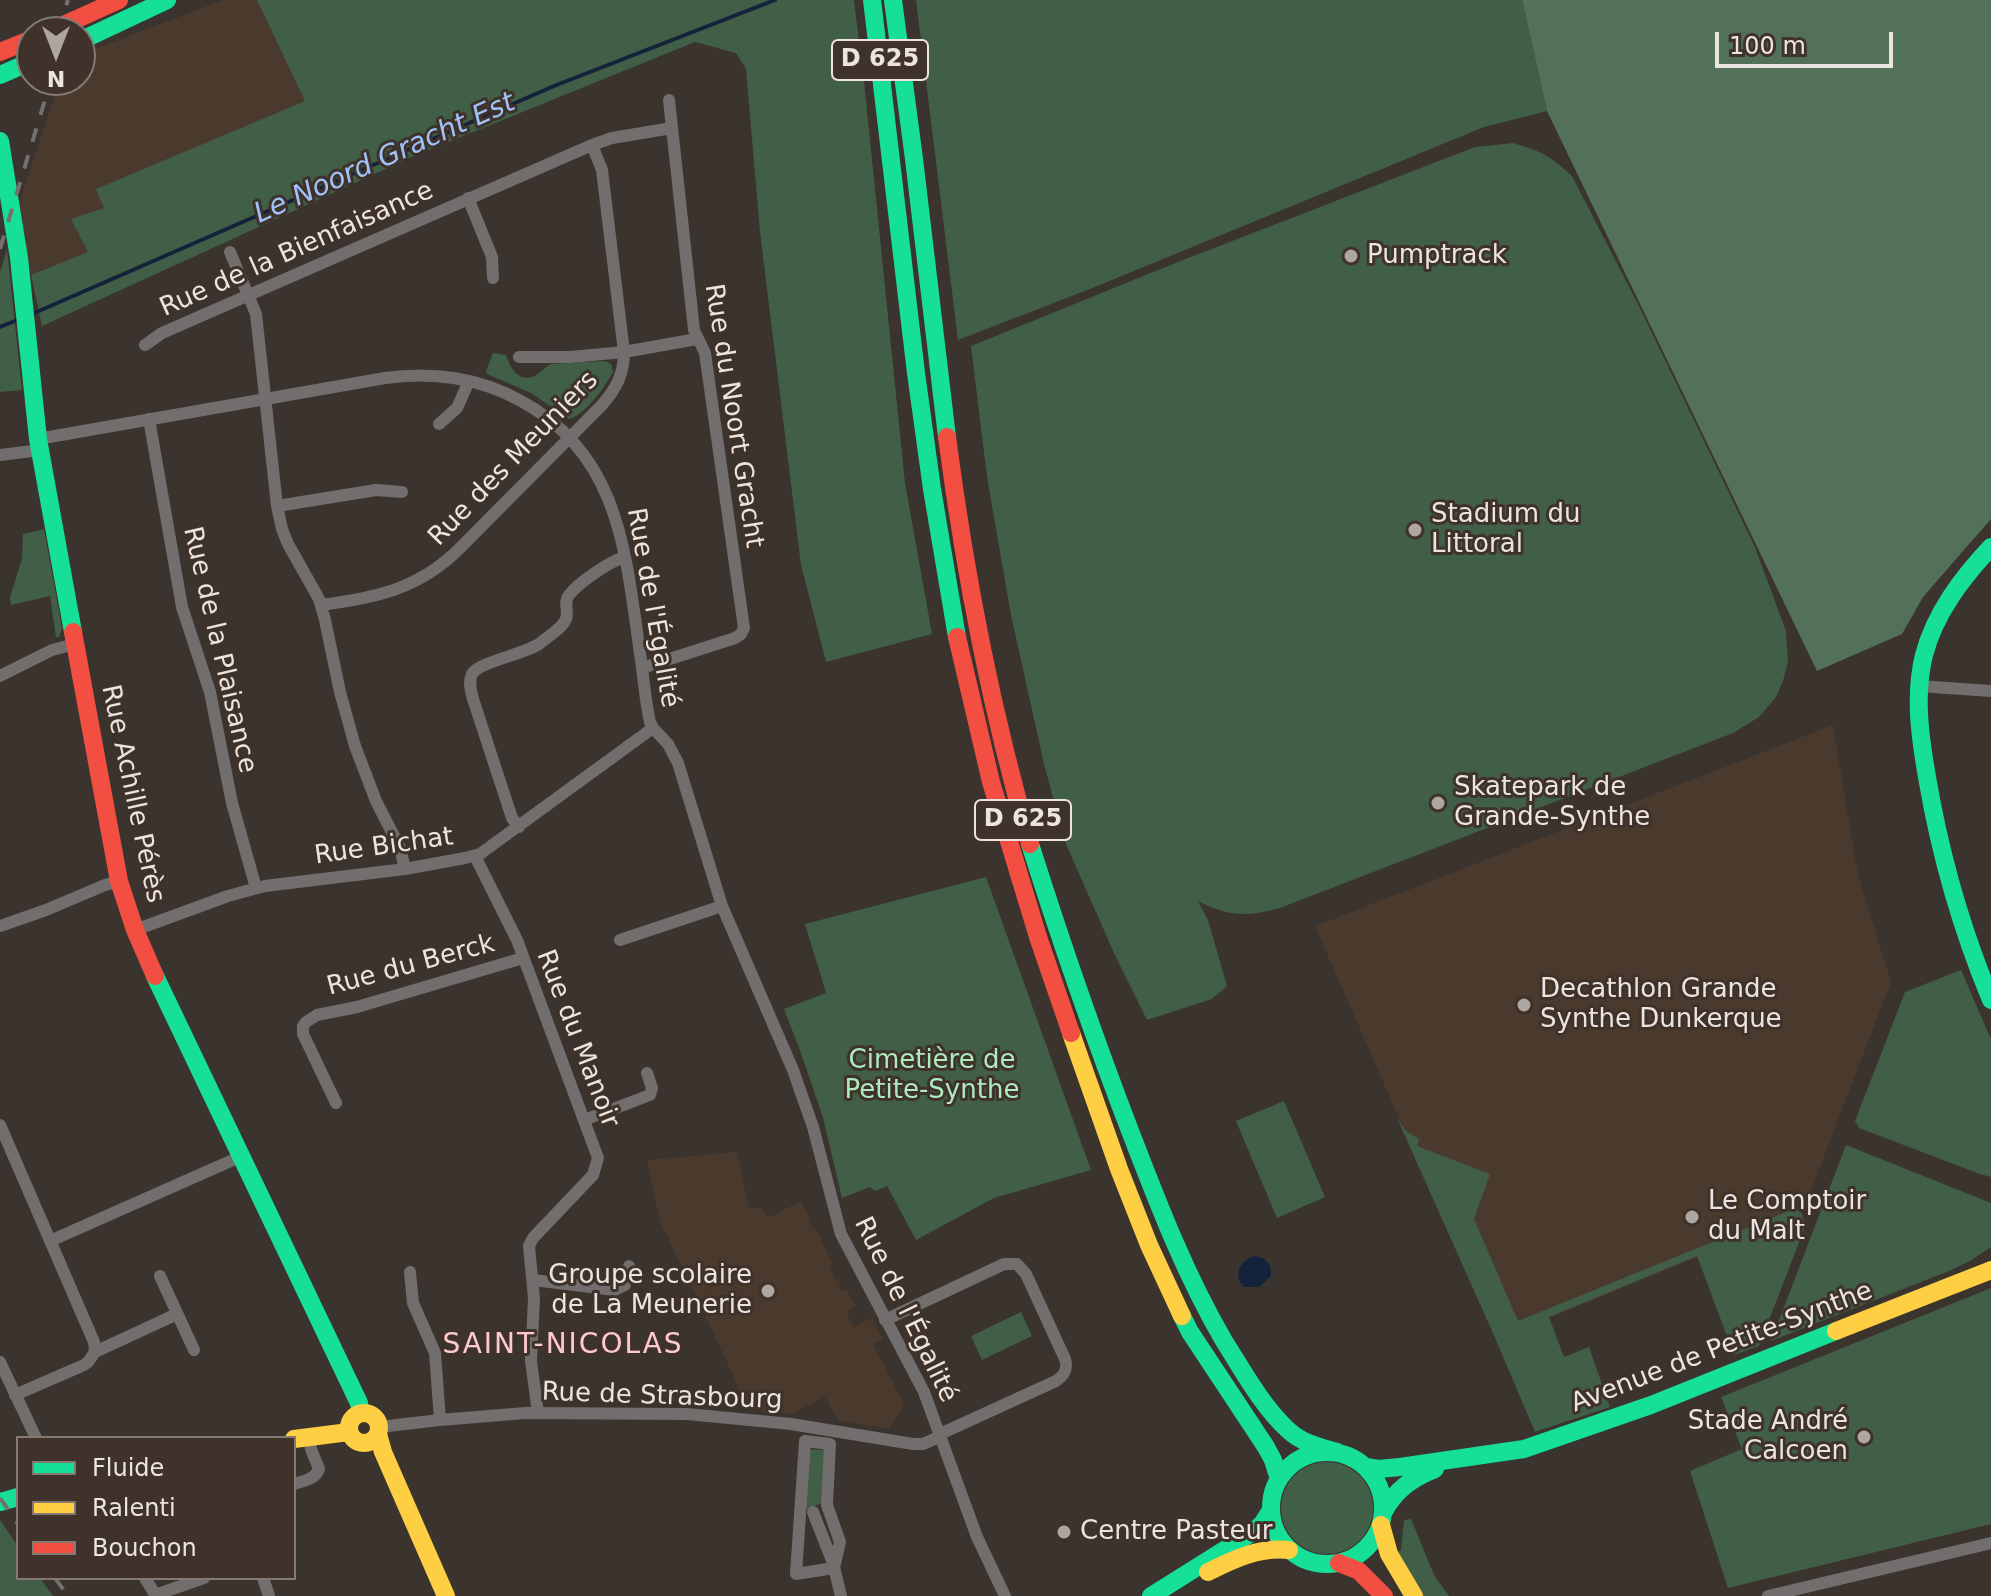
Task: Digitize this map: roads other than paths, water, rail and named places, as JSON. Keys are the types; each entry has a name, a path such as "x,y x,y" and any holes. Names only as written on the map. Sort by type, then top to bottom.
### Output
{"main road":[{"path":"84,16 119,0"},
{"path":"96,34 167,0"},
{"path":"118,24 183,0"},
{"name":"D 625","path":"893,0 959,523 988,683 1029,839 1091,1026 1187,1274 1238,1364 1285,1427 1306,1442 1337,1452"},
{"name":"D 625","path":"872,2 937,523 959,647 994,793 1053,982 1119,1169 1154,1257 1190,1332 1266,1447 1279,1479"},
{"name":"Rue Achille Pérès","path":"0,141 12,209 39,445 119,881 135,930 359,1403 361,1413"},
{"path":"1991,547 1965,575 1943,607 1927,646 1919,686 1921,736 1942,855 1967,939 1991,1000"},
{"name":"Avenue de Petite-Synthe","path":"1366,1467 1395,1468 1492,1454 1534,1446 1582,1431 1991,1267"},
{"path":"378,1431 371,1442 354,1439 349,1432 351,1420 361,1413 374,1417 378,1431 383,1452 446,1596"},
{"path":"301,1438 349,1432"},
{"path":"1382,1519 1375,1538 1352,1559 1339,1563 1311,1562 1289,1550 1277,1534 1271,1510 1272,1496 1279,1479 1291,1464 1317,1452 1337,1452 1366,1467 1381,1490 1383,1542 1387,1555 1414,1596"},
{"name":"Avenue de Petite-Synthe","path":"1382,1519 1396,1492 1405,1483 1451,1464 1492,1454"},
{"path":"1151,1596 1253,1532 1271,1510"},
{"path":"1158,1596 1241,1557 1271,1549 1289,1550"},
{"path":"1339,1563 1359,1571 1384,1596"}],"street":[{"name":"Rue du Noort Gracht","path":"642,668 735,638 744,628 705,353 697,339 692,316 669,100"},
{"name":"Rue de la Bienfaisance","path":"145,345 162,333 249,294 592,145 612,138 672,128"},
{"name":"Rue des Meuniers","path":"321,605 391,592 431,572 453,555 616,388 623,371 624,352 602,170 592,145"},
{"name":"Rue de la Bienfaisance","path":"468,198 492,257 493,278"},
{"path":"230,252 256,314 280,524 321,605 355,746 376,801 400,848 405,869"},
{"name":"Rue des Meuniers","path":"519,357 570,357 624,352 697,339"},
{"name":"Rue de l'Égalité","path":"0,455 149,419 404,376 432,375 469,381 519,399 547,417 570,438 602,483 618,524 653,728 668,744 678,763 722,906 789,1058 813,1127 841,1234 918,1379 979,1542 1005,1596"},
{"path":"439,424 457,408 469,381"},
{"name":"Rue de la Plaisance","path":"149,419 182,607 210,692 230,793 256,888"},
{"path":"277,506 376,490 402,492"},
{"path":"519,827 512,818 477,712 471,687 472,673 529,650 543,641 565,622 565,602 569,595 611,562 625,557"},
{"path":"0,676 52,650 75,644"},
{"path":"1919,686 1991,691"},
{"name":"Rue Bichat","path":"135,930 256,888 405,869 475,856 485,852 653,728"},
{"name":"Rue du Manoir","path":"475,856 510,925 597,1154 596,1168 587,1182 530,1241 528,1255 534,1298 531,1361 538,1413"},
{"path":"0,926 119,881"},
{"path":"620,940 722,906"},
{"name":"Rue du Berck","path":"336,1103 303,1034 303,1026 308,1019 523,958"},
{"path":"584,1120 650,1095 652,1088 647,1073"},
{"path":"0,1125 94,1342 95,1352"},
{"path":"50,1241 242,1156"},
{"name":"Rue de Strasbourg","path":"378,1431 440,1420 538,1413 687,1414 791,1424 819,1436 915,1444 926,1443 1056,1381 1067,1369 1026,1274 1017,1264 1004,1264 885,1320"},
{"path":"533,1280 615,1290 625,1285 629,1266"},
{"path":"410,1272 413,1303 435,1353 440,1420"},
{"path":"160,1276 194,1350"},
{"path":"15,1395 84,1365 95,1352 177,1314"},
{"path":"0,1362 35,1436"},
{"path":"819,1436 830,1444 827,1505 840,1542 834,1568 796,1574 805,1441 819,1436"},
{"path":"300,1482 316,1475 319,1469 311,1449 301,1438"},
{"path":"800,1517 827,1505"},
{"path":"813,1512 841,1596"},
{"path":"1768,1596 1991,1543"},
{"path":"156,1596 199,1580"}],"water":[{"path":"1255,1256 1268,1262 1271,1276 1259,1287 1243,1287 1238,1273 1245,1261"}],"waterway":[{"name":"Le Noord Gracht Est","path":"32,314 554,86 775,0"},
{"name":"Le Noord Gracht Est","path":"0,327 20,319"}],"railway":[{"path":"63,16 68,0"},
{"path":"0,249 46,96"},
{"path":"0,1498 16,1521"},
{"path":"56,1580 68,1596"}],"place":[{"name":"Pumptrack","path":"1351,256"},
{"name":"Stadium du Littoral","path":"1415,530"},
{"name":"Skatepark de Grande-Synthe","path":"1438,803"},
{"name":"Decathlon Grande Synthe Dunkerque","path":"1524,1005"},
{"name":"Le Comptoir du Malt","path":"1692,1217"},
{"name":"Groupe scolaire de La Meunerie","path":"768,1291"},
{"name":"Stade André Calcoen","path":"1864,1437"},
{"name":"Centre Pasteur","path":"1064,1532"}],"district":[{"name":"SAINT-NICOLAS","path":"563,1346"}],"park label":[{"name":"Cimetière de Petite-Synthe","path":"932,1076"}]}
